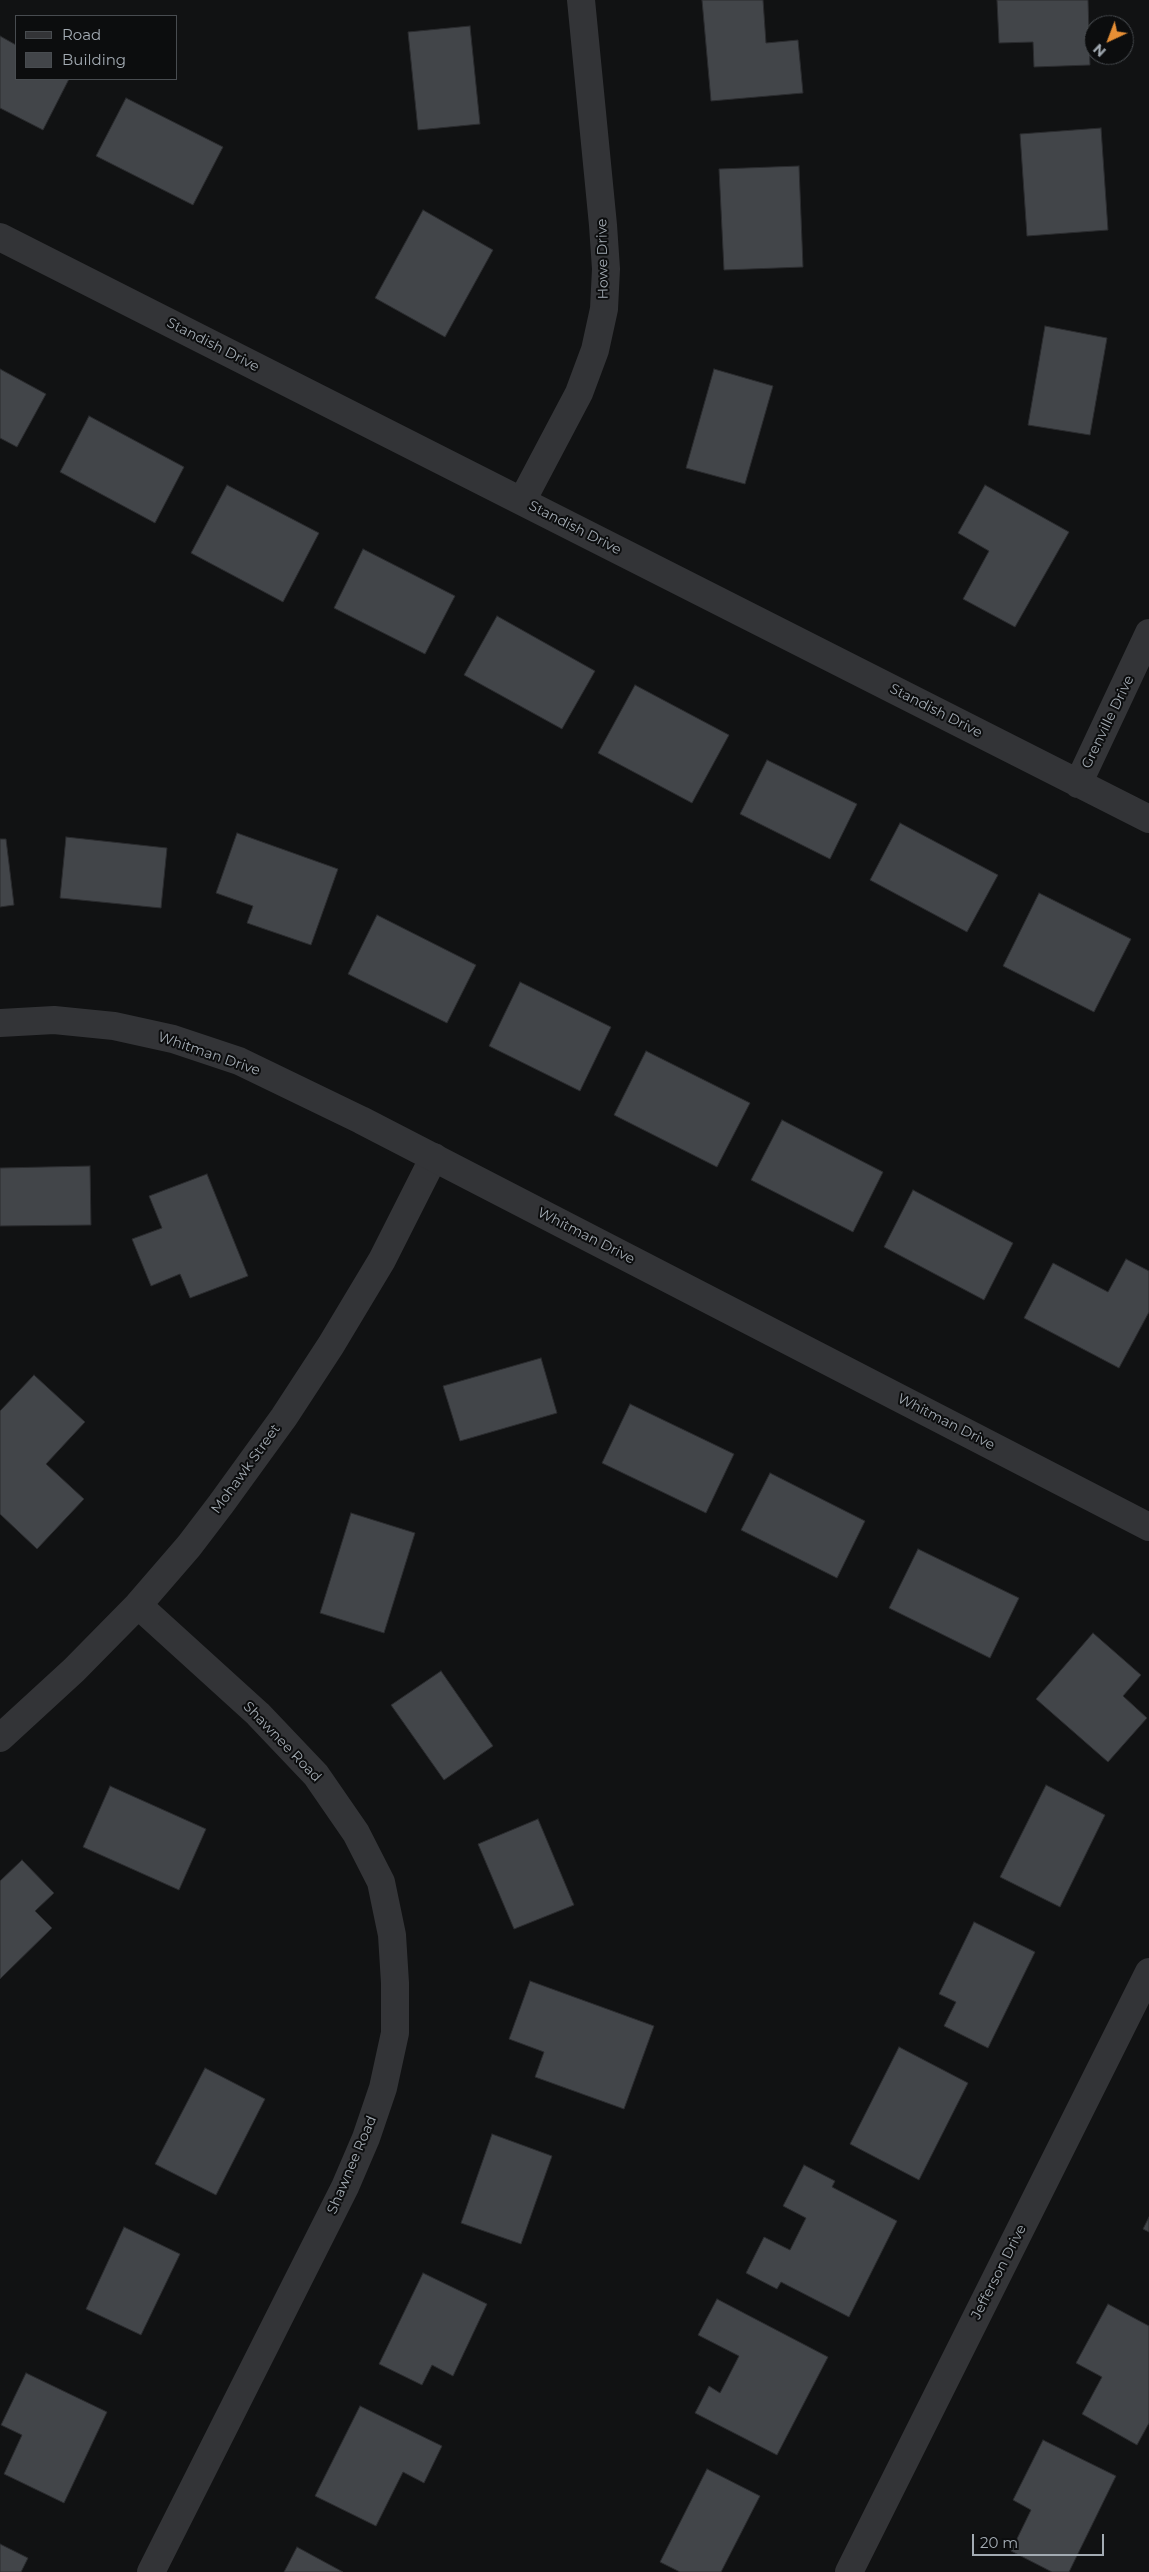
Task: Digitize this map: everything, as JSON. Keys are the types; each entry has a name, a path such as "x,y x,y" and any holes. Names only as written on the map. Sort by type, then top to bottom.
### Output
{"street":[{"name":"Howe Drive","path":"522,500 579,393 595,350 604,309 606,269 603,225 581,0"},
{"name":"Standish Drive","path":"0,237 1149,819"},
{"name":"Grenville Drive","path":"1078,784 1149,633"},
{"name":"Whitman Drive","path":"0,1023 54,1020 114,1026 173,1039 239,1061 434,1157 1149,1527"},
{"name":"Mohawk Street","path":"0,1738 74,1670 138,1605 194,1539 284,1417 331,1345 382,1260 434,1157"},
{"name":"Shawnee Road","path":"138,1605 258,1714 316,1774 356,1833 381,1882 392,1935 395,1983 395,2033 383,2088 366,2138 345,2187 151,2572"},
{"name":"Jefferson Drive","path":"849,2572 1149,1972"}],"building":[{"path":"702,0 763,0 766,43 798,40 803,93 711,101"},
{"path":"997,0 1088,0 1088,15 1084,15 1084,65 1090,65 1034,67 1033,42 999,43"},
{"path":"470,26 480,124 418,130 408,32"},
{"path":"0,36 15,44 15,80 68,80 43,130 0,108"},
{"path":"126,98 223,147 193,205 96,156"},
{"path":"1101,128 1108,230 1027,236 1020,134"},
{"path":"799,166 803,267 724,270 719,169"},
{"path":"423,210 493,250 445,337 375,298"},
{"path":"1045,326 1107,338 1090,435 1028,425"},
{"path":"0,369 46,394 17,447 0,438"},
{"path":"714,369 773,386 745,484 686,468"},
{"path":"89,416 184,467 155,523 60,472"},
{"path":"227,485 319,533 283,602 191,553"},
{"path":"985,485 1069,532 1015,627 963,599 989,551 958,533"},
{"path":"363,549 455,596 425,654 334,608"},
{"path":"497,616 595,671 562,729 464,675"},
{"path":"635,685 729,735 692,803 598,753"},
{"path":"767,760 857,804 830,859 740,814"},
{"path":"900,823 998,875 967,932 870,880"},
{"path":"237,833 338,869 311,945 247,923 253,906 216,893"},
{"path":"66,837 167,848 161,908 60,898"},
{"path":"0,839 6,839 14,905 0,907"},
{"path":"1039,893 1131,939 1094,1012 1003,966"},
{"path":"377,915 476,965 447,1023 348,974"},
{"path":"520,982 611,1027 580,1091 489,1046"},
{"path":"646,1051 750,1103 717,1167 614,1115"},
{"path":"782,1120 883,1172 853,1232 751,1180"},
{"path":"90,1166 91,1225 0,1226 0,1168"},
{"path":"207,1174 248,1276 190,1298 180,1274 151,1286 132,1239 162,1228 149,1196"},
{"path":"913,1190 1013,1243 984,1300 884,1247"},
{"path":"1126,1259 1149,1271 1149,1312 1119,1368 1024,1318 1053,1263 1108,1292"},
{"path":"541,1358 557,1413 460,1441 443,1386"},
{"path":"34,1375 85,1422 46,1464 84,1499 37,1549 0,1514 0,1411"},
{"path":"630,1404 734,1454 706,1513 602,1463"},
{"path":"770,1473 865,1521 837,1578 741,1530"},
{"path":"351,1513 415,1533 384,1633 320,1613"},
{"path":"918,1549 1019,1598 990,1658 889,1608"},
{"path":"1093,1633 1141,1675 1123,1696 1147,1718 1108,1762 1036,1699"},
{"path":"441,1671 493,1746 444,1780 391,1705"},
{"path":"1046,1785 1105,1815 1060,1907 1000,1877"},
{"path":"110,1786 206,1829 179,1890 83,1847"},
{"path":"538,1819 574,1905 514,1929 478,1844"},
{"path":"22,1860 54,1893 35,1911 52,1928 0,1979 0,1881"},
{"path":"974,1922 1035,1952 988,2048 944,2026 956,2002 939,1994"},
{"path":"530,1981 654,2026 624,2109 535,2077 544,2052 509,2039"},
{"path":"899,2047 968,2083 919,2180 850,2144"},
{"path":"205,2068 265,2099 216,2195 155,2164"},
{"path":"492,2134 552,2156 521,2244 461,2223"},
{"path":"804,2165 835,2181 832,2187 897,2221 849,2317 781,2282 777,2289 746,2273 764,2237 790,2250 806,2218 783,2206"},
{"path":"1149,2217 1149,2232 1143,2229"},
{"path":"124,2227 180,2254 141,2335 86,2309"},
{"path":"423,2273 487,2304 453,2376 432,2365 422,2385 379,2364"},
{"path":"717,2299 828,2357 777,2455 695,2413 709,2386 720,2393 739,2356 698,2335"},
{"path":"1108,2304 1149,2326 1149,2423 1137,2445 1082,2414 1102,2377 1076,2363"},
{"path":"26,2373 107,2412 64,2503 4,2474 22,2435 1,2425"},
{"path":"360,2406 442,2446 424,2483 403,2472 376,2526 315,2496"},
{"path":"1043,2440 1116,2476 1069,2572 1052,2572 1011,2551 1031,2510 1013,2500"},
{"path":"707,2469 760,2496 721,2572 680,2572 660,2562"},
{"path":"0,2544 28,2558 21,2572 0,2572"},
{"path":"297,2547 343,2572 284,2572"}]}
